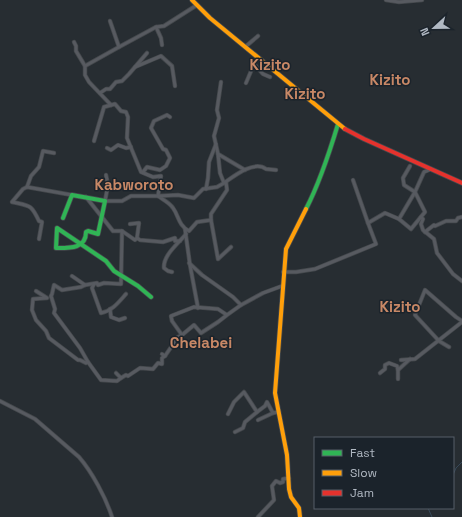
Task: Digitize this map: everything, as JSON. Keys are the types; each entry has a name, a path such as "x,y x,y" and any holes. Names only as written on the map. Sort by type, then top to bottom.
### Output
{"street":[{"path":"192,0 245,47 338,124 357,136 462,183"},
{"path":"386,0 400,2 422,0"},
{"path":"85,66 156,27 164,26 197,5"},
{"path":"110,21 119,47"},
{"path":"156,27 161,38 162,45"},
{"path":"245,47 258,36"},
{"path":"74,42 76,52 85,66 85,74 89,82 111,105"},
{"path":"100,93 106,89 110,90 116,82 122,80 147,53"},
{"path":"135,67 161,56 172,66 175,86"},
{"path":"246,83 254,64 263,74 270,77"},
{"path":"221,82 217,110 219,118 214,136 220,173 228,190 211,214 211,220 218,259 231,247"},
{"path":"94,141 104,107 115,104 121,112 126,112 128,117 127,138 141,172 153,177 161,176 158,196"},
{"path":"143,172 147,167 160,170 166,166 170,158 166,150 163,150 152,128 154,121 167,115 170,117"},
{"path":"300,517 299,508 290,494 287,455 276,413 275,386 280,334 282,286 286,249 316,190 338,124"},
{"path":"206,189 209,162 216,144"},
{"path":"107,148 111,150 118,145 126,148 131,147"},
{"path":"38,239 42,222 39,221 33,209 29,206 12,202 23,189 27,187 31,176 39,167 43,151 54,153"},
{"path":"218,154 245,170"},
{"path":"27,187 105,201 122,201 131,196 178,195 194,198 203,189 217,187 245,170 257,166 266,170 276,170"},
{"path":"368,223 385,213 399,219 411,229 421,217 424,212 415,192 404,185 403,178 410,166"},
{"path":"399,219 415,192 424,172 431,169"},
{"path":"106,175 108,185 98,234 88,231 86,232 85,240 81,245 56,248 57,228 81,245 106,261 107,264 121,276 133,282 151,297"},
{"path":"284,272 316,269 376,244 353,180"},
{"path":"63,218 72,195"},
{"path":"158,196 173,208 177,218 185,229 198,308"},
{"path":"86,197 113,231 122,231 135,240 137,238 140,240 163,242 175,238 176,241 180,241"},
{"path":"421,217 423,219 421,224 425,232 434,239 437,253 453,274 462,281"},
{"path":"425,232 434,225 435,226 446,221 456,221 458,218 462,217"},
{"path":"185,229 189,231 197,222 211,220"},
{"path":"130,224 138,223 137,238"},
{"path":"122,231 121,284 104,283 98,285 97,283 62,290 54,285 51,296 54,313 102,380 117,381 140,368 153,369 158,363 162,364 162,358 178,337 194,324 201,333 241,306 264,293 282,286"},
{"path":"172,272 164,268 166,257 186,234"},
{"path":"190,263 202,275 233,297 241,306"},
{"path":"72,276 85,285"},
{"path":"94,284 92,288 101,313 108,312 126,294"},
{"path":"401,360 415,359 439,341 462,321 424,290 415,315 439,341 449,346"},
{"path":"36,291 47,298 33,298 32,310 36,320 46,330 49,338 78,360 86,363 88,362"},
{"path":"182,335 172,321 172,316 194,307 218,309 227,315"},
{"path":"110,309 111,317 119,320 125,318"},
{"path":"398,370 410,359"},
{"path":"380,373 385,369 385,365 389,364 397,366 398,379"},
{"path":"116,373 121,378"},
{"path":"228,414 234,402 244,392 257,412"},
{"path":"0,401 35,419 85,463 108,504 112,517"},
{"path":"235,432 242,428 245,422 265,406 267,402 276,413"},
{"path":"258,420 276,413"},
{"path":"258,517 274,500 272,486 276,481 280,483 285,477 289,478"}],"waterway":[{"path":"454,473 456,468 462,462"},
{"path":"428,509 432,517"}],"traffic: fast":[{"path":"306,209 324,168 338,124"},
{"path":"63,218 72,195 105,201 98,234 88,231 86,232 85,238 83,242 80,245 56,248 57,228 106,261 114,271 138,286 151,297"}],"traffic: slow":[{"path":"192,0 210,18 345,129"},
{"path":"300,517 299,508 291,497 289,489 287,455 275,393 286,249 306,209"}],"traffic: jam":[{"path":"345,129 462,183"}],"district":[{"name":"Kizito","path":"270,65"},
{"name":"Kizito","path":"390,80"},
{"name":"Kizito","path":"305,94"},
{"name":"Kabworoto","path":"134,185"},
{"name":"Kizito","path":"400,307"},
{"name":"Chelabei","path":"201,343"}]}
